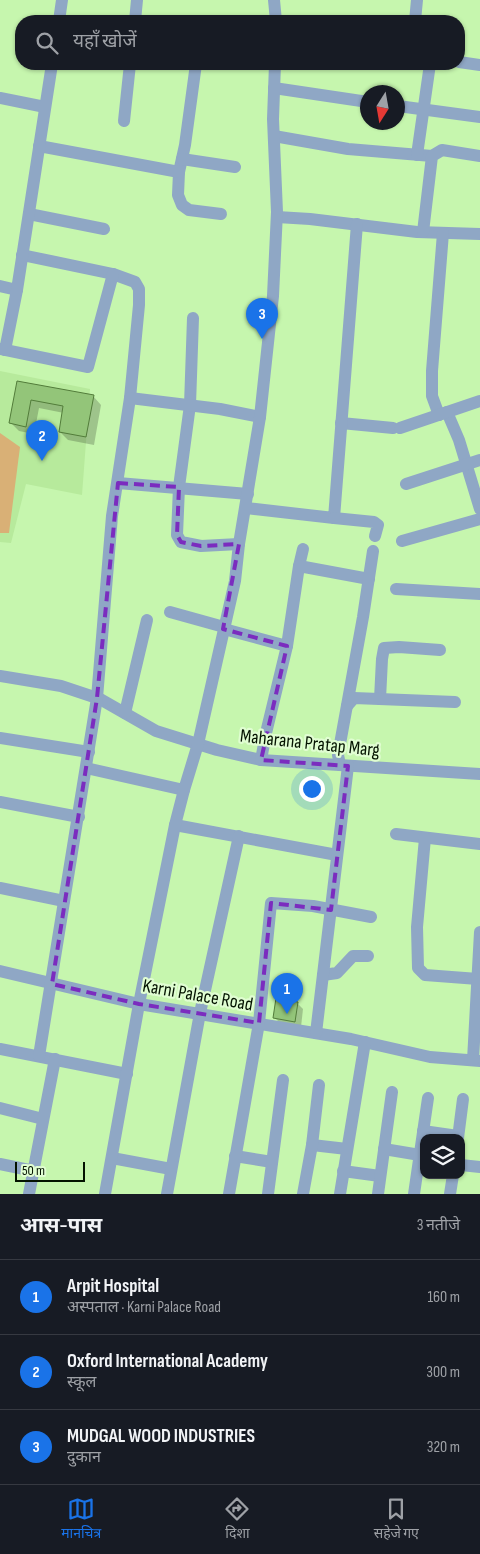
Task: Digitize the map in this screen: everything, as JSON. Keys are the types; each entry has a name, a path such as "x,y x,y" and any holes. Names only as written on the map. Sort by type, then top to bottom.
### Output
{"street":[{"path":"60,15 62,0"},
{"path":"136,15 137,0"},
{"path":"274,0 275,15"},
{"path":"416,15 417,0"},
{"path":"465,63 480,65"},
{"path":"51,70 17,290 3,349 88,367 113,274"},
{"path":"124,121 129,70"},
{"path":"195,70 179,172 178,195 182,205 189,210 221,214"},
{"path":"105,1194 139,1004 175,825 198,744 235,581 238,544 246,508 260,417 273,296 277,217 274,136 275,70"},
{"path":"416,155 429,70"},
{"path":"274,88 360,101"},
{"path":"0,98 46,107"},
{"path":"405,107 480,118"},
{"path":"274,136 348,149 432,156 442,150 480,156"},
{"path":"39,146 179,172"},
{"path":"423,232 432,156"},
{"path":"182,159 234,167"},
{"path":"29,214 104,229"},
{"path":"277,217 423,232 480,234"},
{"path":"334,518 357,224"},
{"path":"443,233 432,371 432,396 459,440 480,509"},
{"path":"22,255 113,274 135,282 139,289 130,398 112,516 97,698 39,1056"},
{"path":"0,286 17,290"},
{"path":"193,318 190,405 179,487 177,535 181,542 201,546 238,544"},
{"path":"130,398 190,405 260,417"},
{"path":"341,423 396,428 480,401"},
{"path":"406,484 467,466 480,460"},
{"path":"118,483 248,494"},
{"path":"246,508 374,522 378,525 376,536"},
{"path":"402,541 480,519"},
{"path":"261,760 288,646 291,611 302,549"},
{"path":"316,1033 337,855 344,766 338,755 364,617 373,551"},
{"path":"299,566 369,579"},
{"path":"396,589 480,594"},
{"path":"170,612 288,646"},
{"path":"125,713 147,620"},
{"path":"380,699 384,648 399,647 440,650"},
{"name":"Maharana Pratap Marg","path":"0,676 61,686 97,698 156,731 217,750 261,760 480,774"},
{"path":"347,706 354,698 456,702"},
{"path":"0,738 89,752"},
{"path":"86,768 184,790"},
{"path":"0,802 79,817"},
{"path":"175,825 337,855"},
{"path":"396,834 480,844"},
{"path":"167,1194 200,1013 239,836"},
{"path":"425,838 418,926 418,968 425,975 478,979"},
{"path":"0,888 64,901"},
{"path":"229,1194 259,1023 271,903 313,906 370,917"},
{"path":"477,1060 480,932"},
{"path":"323,975 337,974 353,956 368,956"},
{"name":"Karni Palace Road","path":"0,971 139,1004 316,1033 430,1057 477,1060"},
{"path":"340,1194 365,1042"},
{"path":"0,1049 127,1074"},
{"path":"29,1194 55,1059"},
{"path":"268,1194 283,1080"},
{"path":"303,1194 312,1145 319,1085"},
{"path":"378,1194 392,1092"},
{"path":"423,1134 428,1098"},
{"path":"458,1134 463,1099"},
{"path":"0,1108 43,1119"},
{"path":"423,1131 440,1134"},
{"path":"312,1145 347,1149"},
{"path":"384,1150 420,1155 414,1194"},
{"path":"235,1156 272,1162"},
{"path":"112,1158 171,1169"},
{"path":"0,1164 34,1171"},
{"path":"465,1166 480,1168"},
{"path":"343,1171 380,1176"},
{"path":"450,1194 452,1179"}],"highlighted area":[{"path":"118,483 179,487 177,535 181,542 201,546 239,544 223,629 287,646 261,760 348,766 331,910 271,903 259,1023 139,1004 52,984 97,698"}],"shaded area":[{"path":"0,371 90,389 82,495 26,484 11,543 0,542"},
{"path":"0,433 20,447 9,533 0,533"}],"building":[{"path":"17,381 94,395 86,437 59,432 63,406 31,400 26,427 9,423"},
{"path":"276,998 298,1002 295,1022 273,1018"}],"place":[{"name":"MUDGAL WOOD INDUSTRIES","path":"262,339"},
{"name":"Oxford International Academy","path":"42,461"},
{"name":"Arpit Hospital","path":"287,1014"}]}
